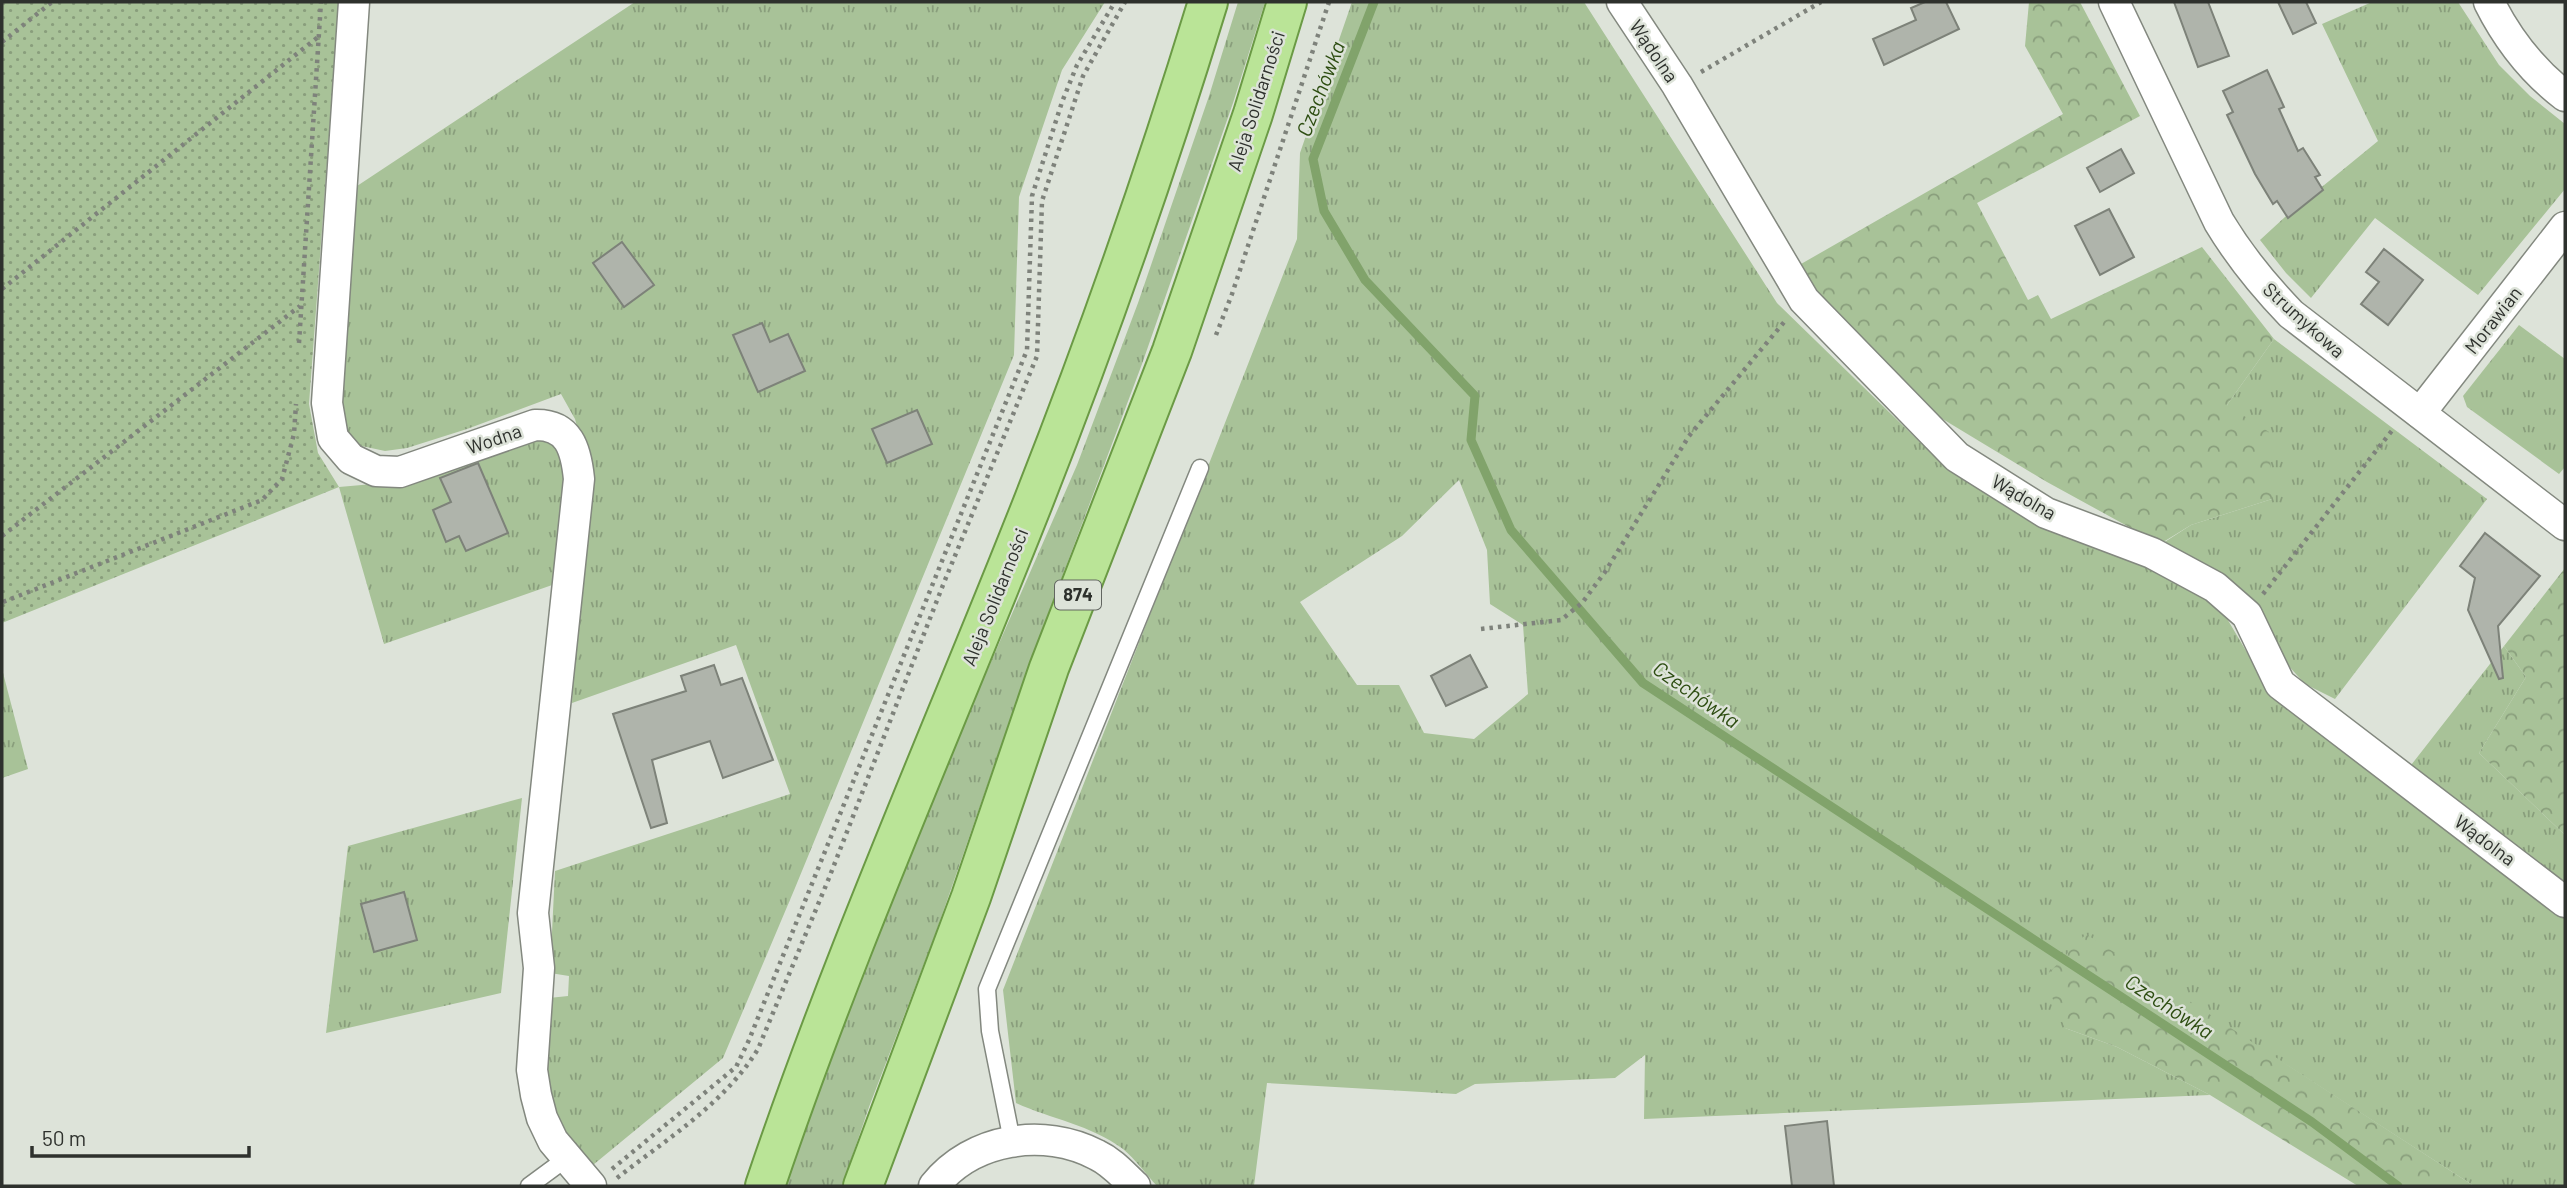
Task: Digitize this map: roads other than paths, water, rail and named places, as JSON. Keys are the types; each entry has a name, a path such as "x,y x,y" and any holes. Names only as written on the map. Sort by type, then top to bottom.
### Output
{"main road":[{"name":"Aleja Solidarności","path":"765,1186 815,1043 863,919 1009,562 1083,370 1178,100 1208,2"},
{"name":"Aleja Solidarności","path":"863,1186 971,897 1049,668 1176,338 1249,126 1287,2"}],"street":[{"name":"Wodna","path":"354,2 327,403 333,438 351,459 376,471 400,472 535,425 550,425 564,432 577,460 579,479 533,913 539,968 532,1070 542,1118 553,1141 566,1158 604,1180"},
{"name":"Wądolna","path":"1622,2 1677,85 1804,300 1957,457 2046,513 2152,553 2215,587 2247,615 2280,684 2565,902"},
{"name":"Strumykowa","path":"2114,2 2220,222 2237,253 2261,284 2291,314 2410,416 2565,525"},
{"path":"2489,2 2511,42 2541,77 2565,96"},
{"name":"Morawian","path":"2410,416 2565,227"},
{"path":"934,1186 960,1163 984,1150 1012,1141 1044,1139 1070,1144 1098,1155 1118,1169 1135,1186"}],"lane":[{"path":"1012,1141 990,1031 987,989 1200,468"},
{"path":"528,1186 566,1158"}],"waterway":[{"name":"Czechówka","path":"1374,2 1313,159 1324,211 1365,280 1475,396 1471,440 1511,530 1643,683 2312,1122 2398,1186"}]}
